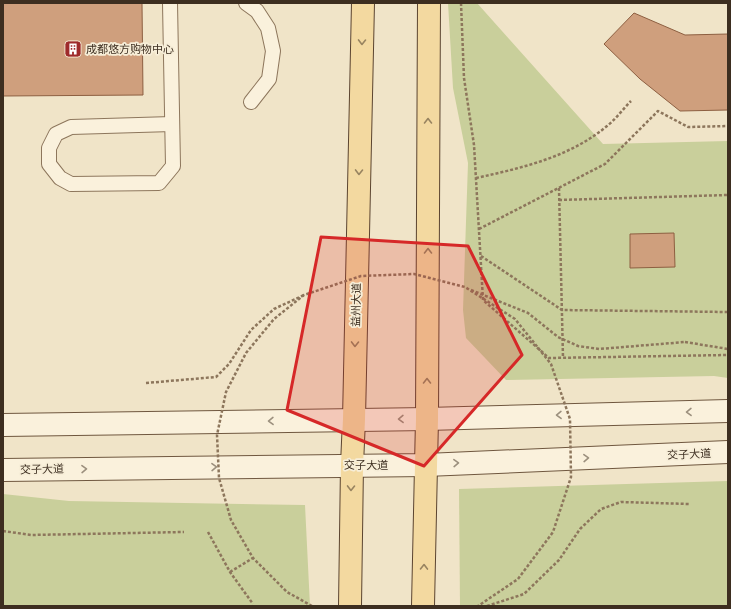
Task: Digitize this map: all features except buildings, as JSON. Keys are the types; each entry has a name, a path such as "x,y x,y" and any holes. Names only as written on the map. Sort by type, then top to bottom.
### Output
{"main road":[{"name":"益州大道","path":"350,606 363,3"},
{"path":"423,606 427,419 429,3"},
{"path":"3,425 427,419 728,411"},
{"name":"交子大道","path":"3,470 426,465 728,452"}],"lane":[{"path":"170,3 173,166 159,183 71,184 60,178 49,164 49,148 56,134 71,127 172,124"},
{"path":"246,3 257,11 268,28 273,52 269,79 251,102"}],"path":[{"path":"461,3 464,78 474,145 483,300 549,358 728,355"},
{"path":"476,178 526,167 573,149 607,126 631,101"},
{"path":"479,229 605,164 658,111 688,127 728,126"},
{"path":"559,188 563,358"},
{"path":"559,200 728,195"},
{"path":"481,256 562,310 728,312"},
{"path":"146,383 216,377 229,364 251,330 274,309 304,294 361,276 414,274 465,287 528,313 558,337 578,346 599,349 685,342 728,349"},
{"path":"465,287 515,319 551,364 570,419 571,477 553,532 518,579 478,606"},
{"path":"304,294 274,319 246,353 226,392 217,435 219,478 231,520 253,558 287,592 312,606"},
{"path":"487,606 524,594 559,560 580,529 601,509 621,502 688,504"},
{"path":"3,531 31,535 184,532"},
{"path":"208,532 230,572 253,604"},
{"path":"230,572 253,558"}],"highlighted area":[{"path":"321,237 468,246 522,355 424,466 287,410"}],"green space":[{"path":"448,3 477,3 603,144 728,141 728,378 714,376 506,380 466,338 463,310 468,163 453,88"},
{"path":"728,481 728,606 460,606 459,489"},
{"path":"3,494 69,501 305,505 310,606 3,606"}],"place":[{"name":"成都悠方购物中心","path":"73,49"}]}
